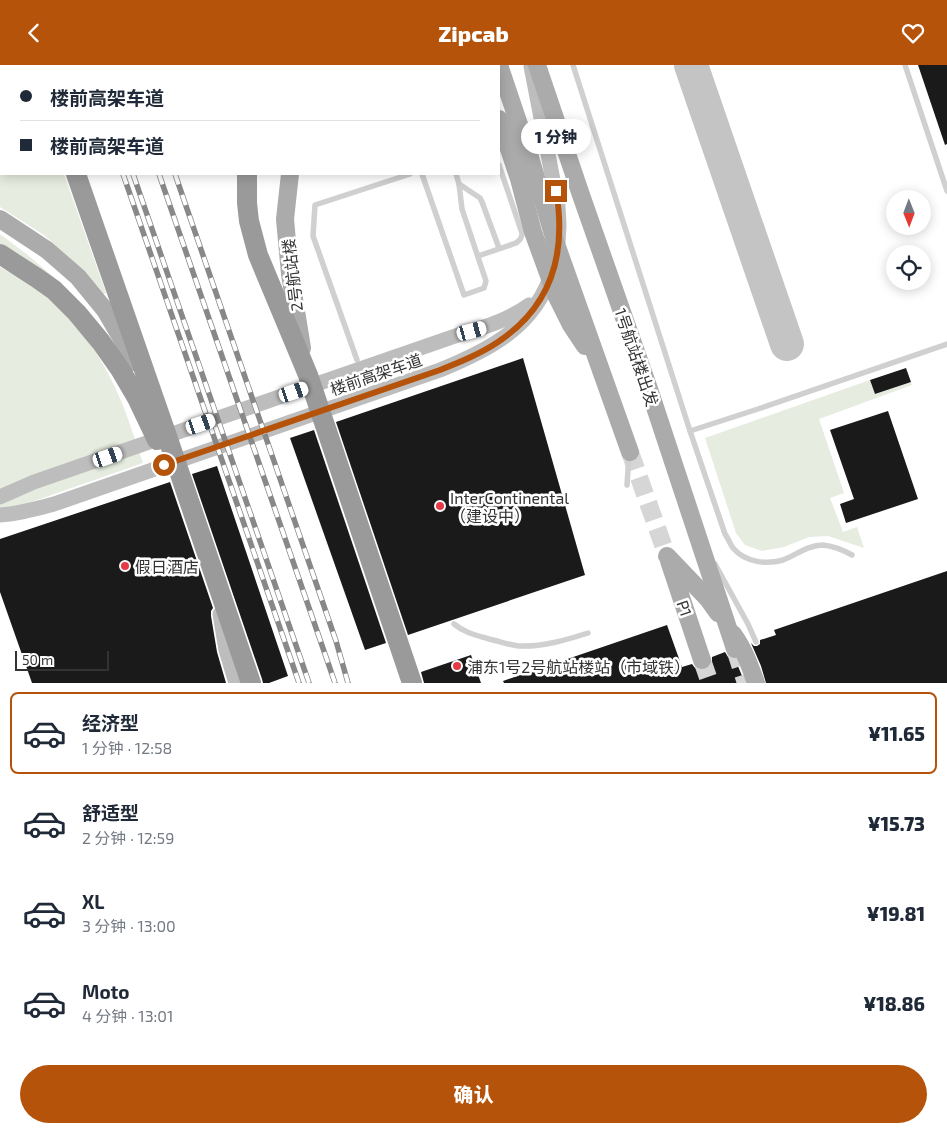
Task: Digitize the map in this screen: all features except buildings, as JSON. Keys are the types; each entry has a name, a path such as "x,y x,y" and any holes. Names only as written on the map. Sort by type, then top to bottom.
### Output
{"highway":[{"path":"76,175 251,683"},
{"path":"246,175 248,212 258,255 308,375 412,683"},
{"path":"0,254 54,290 77,313 101,342 137,398 195,518"}],"main road":[{"name":"1号航站楼出发","path":"538,65 648,386 735,649"},
{"path":"500,68 556,241 630,452"},
{"path":"500,122 519,179 533,232 556,295 571,325 602,374"},
{"name":"2号航站楼","path":"290,175 285,219 290,274 308,375"},
{"path":"519,179 533,207 556,241"},
{"path":"0,219 46,250 78,277 105,310 129,351 167,435"},
{"name":"P1","path":"702,660 667,556 708,599 738,641 748,659 756,683"}],"street":[{"name":"楼前高架车道","path":"0,515 54,504 455,364 481,352 513,330 527,317 544,294 556,262 558,240 558,206 531,65"},
{"name":"楼前高架车道","path":"0,497 43,479 494,324 521,311 544,294"},
{"path":"212,568 226,650 236,683"}],"lane":[{"path":"573,65 690,431 725,534 733,548 755,561 768,563 812,547 823,545 852,555"},
{"path":"905,65 947,191"},
{"path":"478,256 516,243 522,236 500,168"},
{"path":"357,360 314,236 315,205 407,175"},
{"path":"422,175 464,295 484,288 486,281 462,209 456,175"},
{"path":"459,184 480,198 499,249"},
{"path":"690,431 947,344"},
{"path":"627,485 630,452"},
{"path":"696,529 756,642"},
{"path":"454,624 461,630 472,634 519,645 540,645 567,640 588,633"}],"shaded area":[{"path":"0,175 64,175 106,293 101,295 72,260 44,235 0,207"},
{"path":"0,234 29,256 57,280 0,247"},
{"path":"0,267 43,292 55,302 77,326 96,352 118,394 143,463 0,513"},
{"path":"870,380 875,394 911,382 912,385 819,419 844,493 830,498 843,532 857,527 864,548 828,536 809,537 784,547 762,551 745,545 736,533 705,438"}],"taxiway":[{"path":"691,65 787,344"}],"tunnel":[{"path":"630,452 667,556"},
{"path":"735,649 746,683"},
{"path":"702,660 710,683"}],"railway":[{"path":"123,175 299,683"},
{"path":"133,175 309,683"},
{"path":"159,175 335,683"},
{"path":"175,175 336,641 348,683"}],"place":[{"name":"InterContinental （建设中）","path":"440,506"},
{"name":"假日酒店","path":"125,566"},
{"name":"浦东1号2号航站楼站（市域铁）","path":"457,666"}],"route":[{"path":"164,465 440,370 463,361 498,341 527,317 538,304 549,283 556,262 558,240 559,225 556,191"}]}
